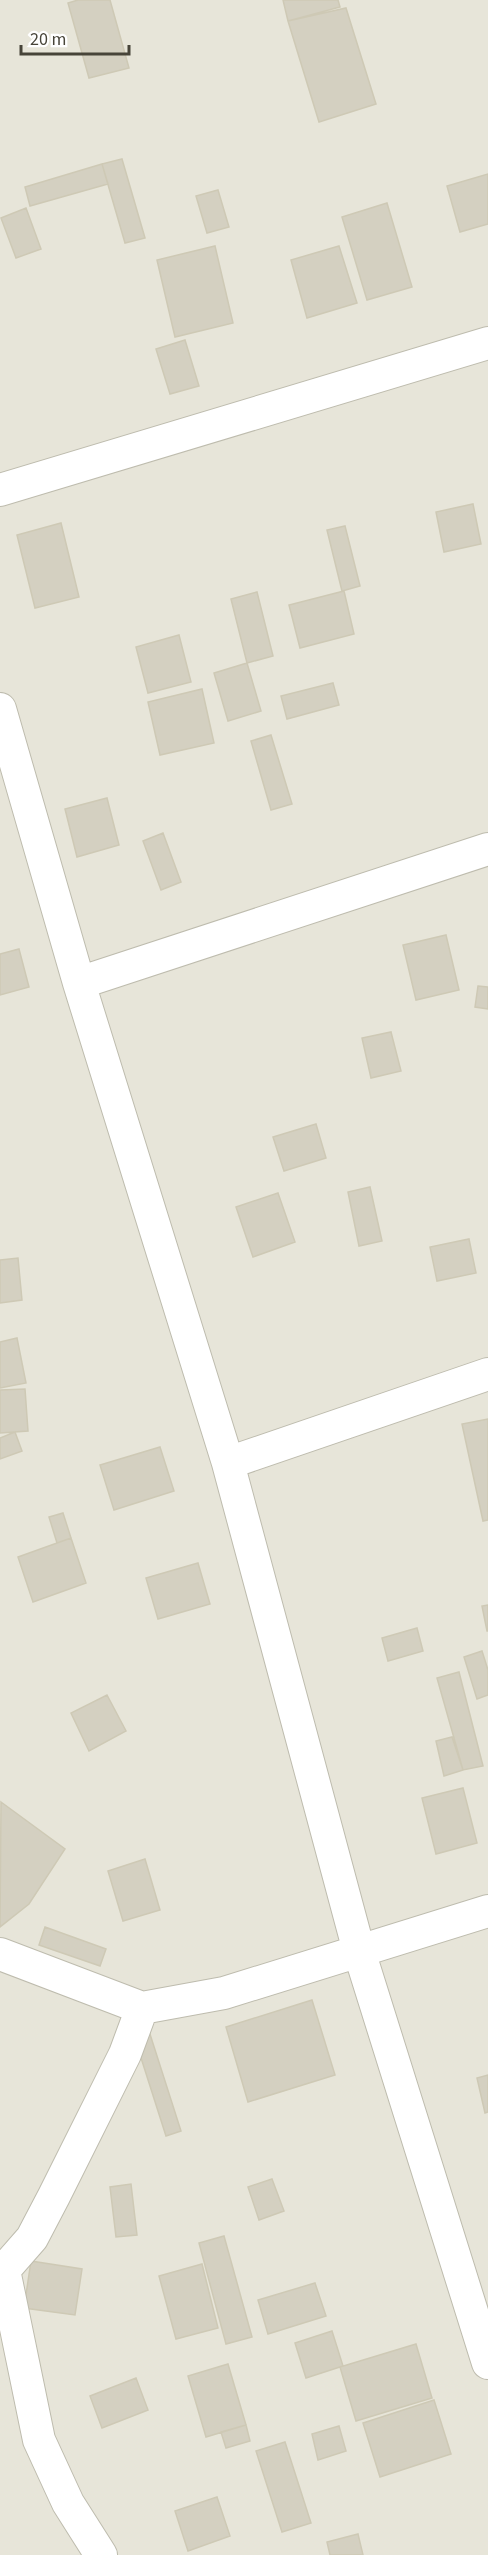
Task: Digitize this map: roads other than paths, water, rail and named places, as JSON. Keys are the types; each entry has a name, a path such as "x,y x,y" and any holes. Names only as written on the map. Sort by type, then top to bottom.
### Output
{"street":[{"path":"0,490 488,343"},
{"path":"0,709 79,983 228,1463 359,1951 488,2362"},
{"path":"79,983 488,849"},
{"path":"228,1463 488,1374"},
{"path":"0,1954 142,2008 224,1993 488,1911"},
{"path":"101,2555 68,2503 39,2440 2,2270 32,2238 49,2207 120,2064 142,2008"}]}
